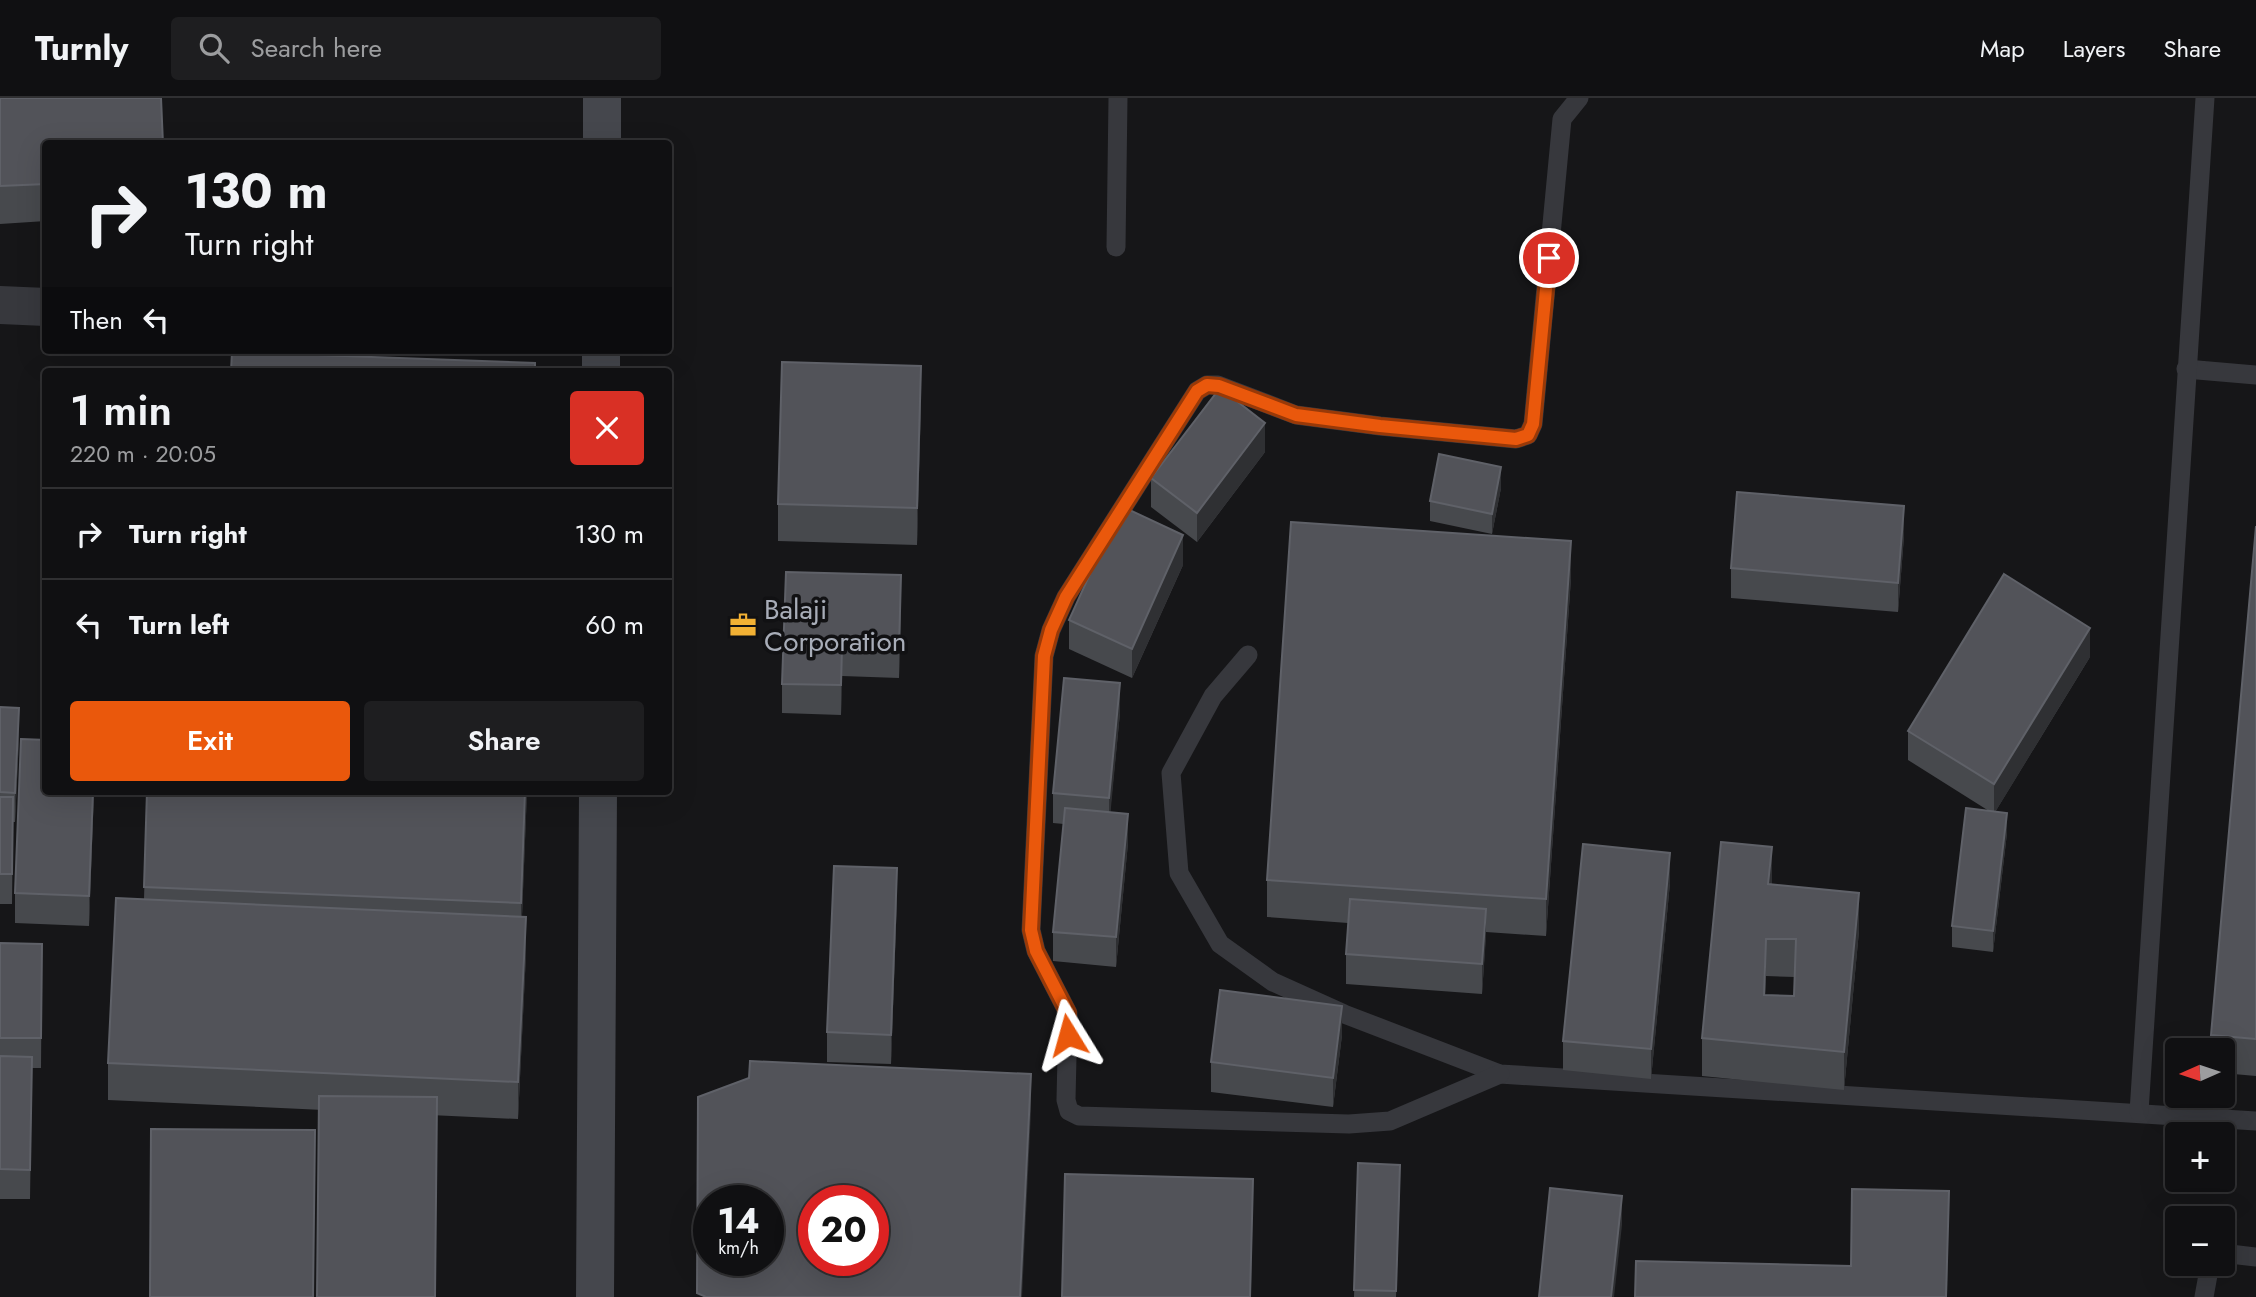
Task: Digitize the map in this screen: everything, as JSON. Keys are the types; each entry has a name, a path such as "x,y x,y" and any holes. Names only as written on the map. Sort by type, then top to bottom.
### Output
{"street":[{"path":"602,140 603,98"},
{"path":"0,305 42,307"},
{"path":"595,1297 598,795"}],"lane":[{"path":"1116,247 1118,98"},
{"path":"1500,1074 1391,1121 1349,1124 1079,1116 1069,1111 1066,1100 1068,1013 1036,951 1031,930 1044,656 1051,630 1066,597 1197,391 1207,385 1219,386 1296,415 1516,439 1528,435 1533,424 1562,119 1579,98"},
{"path":"2139,1112 2205,98"},
{"path":"2186,369 2256,375"},
{"path":"1248,655 1213,696 1171,773 1179,873 1220,944 1273,982 1344,1014 1500,1074 2256,1121"},
{"path":"2235,1255 2256,1257"},
{"path":"2204,1297 2208,1276"}],"building":[{"path":"0,98 161,98 163,140 42,140 42,184 0,186"},
{"path":"232,354 535,363 535,368 231,368"},
{"path":"782,362 921,366 917,508 778,504"},
{"path":"1220,388 1265,423 1197,513 1151,478"},
{"path":"1439,454 1501,467 1492,514 1430,501"},
{"path":"1737,492 1904,506 1898,583 1731,568"},
{"path":"1121,506 1183,535 1132,649 1069,620"},
{"path":"1291,522 1571,541 1546,899 1267,880"},
{"path":"2256,526 2256,1039 2211,1035"},
{"path":"786,572 901,575 899,648 842,647 841,685 782,684"},
{"path":"2004,574 2090,628 1994,784 1908,731"},
{"path":"1064,678 1120,683 1109,798 1053,793"},
{"path":"0,707 19,708 15,793 0,792"},
{"path":"21,739 42,740 42,795 93,795 89,896 15,893"},
{"path":"147,795 525,795 521,903 144,887"},
{"path":"0,797 13,797 12,874 0,874"},
{"path":"1065,808 1128,814 1116,937 1053,932"},
{"path":"1966,808 2007,813 1993,931 1952,926"},
{"path":"1721,842 1772,847 1768,884 1859,893 1844,1052 1702,1038","holes":["1766,939 1796,939 1794,996 1764,995"]},
{"path":"1583,844 1670,853 1651,1049 1563,1041"},
{"path":"834,866 897,868 891,1035 827,1032"},
{"path":"116,898 526,917 518,1082 108,1063"},
{"path":"1350,899 1486,909 1482,964 1346,954"},
{"path":"0,943 42,944 41,1038 0,1038"},
{"path":"1220,990 1342,1006 1333,1078 1211,1062"},
{"path":"0,1056 32,1057 30,1170 0,1169"},
{"path":"750,1061 1031,1074 1020,1297 706,1297 697,1293 697,1276 784,1276 784,1185 698,1185 698,1097 749,1078"},
{"path":"319,1096 437,1097 435,1297 317,1297"},
{"path":"151,1129 315,1130 313,1297 150,1297"},
{"path":"1358,1163 1400,1165 1396,1291 1354,1290"},
{"path":"1065,1174 1253,1179 1250,1297 1062,1297"},
{"path":"1550,1188 1622,1196 1611,1297 1539,1297"},
{"path":"1852,1189 1949,1191 1946,1297 1635,1297 1636,1261 1851,1266"}],"place":[{"name":"Balaji Corporation","path":"743,625"}],"route":[{"path":"1068,1035 1068,1013 1036,951 1031,930 1044,656 1051,630 1066,597 1197,391 1207,385 1219,386 1296,415 1516,439 1528,435 1533,424 1549,258"}]}
